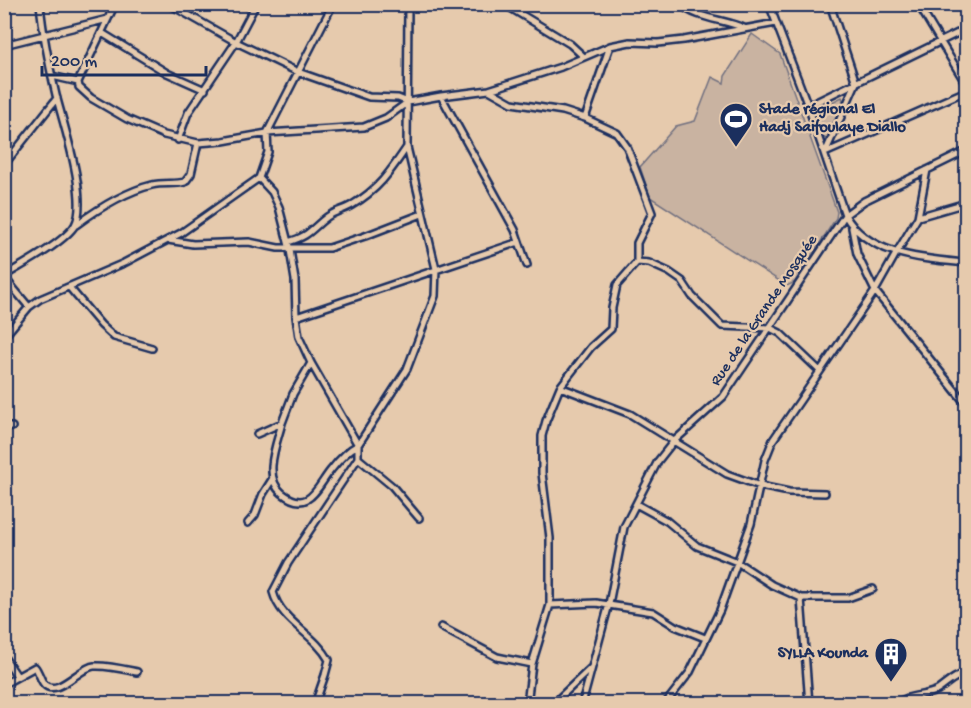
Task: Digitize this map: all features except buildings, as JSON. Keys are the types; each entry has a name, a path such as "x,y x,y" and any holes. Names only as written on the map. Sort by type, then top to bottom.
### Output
{"street":[{"path":"39,4 43,36 74,162 78,214 74,225"},
{"path":"78,82 115,4"},
{"path":"169,4 236,42 298,72 369,97 398,98 408,102"},
{"path":"178,140 188,113 206,90 236,42 256,4"},
{"path":"4,337 29,307 40,299 124,263 181,233 259,178 268,152 267,133 333,4"},
{"path":"311,363 293,394 272,460 273,478 280,492 295,501 304,500 316,493 330,471 352,448 358,445 406,369 435,297 436,269 407,147 408,4"},
{"path":"504,4 570,44 583,56"},
{"path":"680,4 700,16 714,18 746,29"},
{"path":"769,4 825,153 851,227 857,254 875,291 966,404"},
{"path":"825,153 856,83 830,4"},
{"path":"918,4 966,84"},
{"path":"4,45 108,19"},
{"path":"52,76 78,82 84,92 109,109 136,123 178,140 198,143 267,133 364,127 386,118 408,102 489,90 561,67 610,46 630,42 657,43 684,40 776,23"},
{"path":"808,106 966,28"},
{"path":"102,33 167,73 206,90"},
{"path":"585,118 610,46"},
{"path":"489,90 512,103 563,111 618,133 627,147 652,213 637,243 637,262 617,285 612,308 611,329 591,347 560,387 542,436 542,473 550,538 550,605 532,664 527,704"},
{"path":"825,153 966,91"},
{"path":"441,96 515,230 527,265"},
{"path":"4,165 57,98"},
{"path":"29,307 4,276 61,239 74,225 97,210 151,185 185,182 191,174 198,143"},
{"path":"289,245 309,234 326,218 350,207 369,194 385,180 407,147"},
{"name":"Rue de la Grande Mosquée","path":"582,704 609,604 624,527 658,461 672,442 723,397 845,215 864,201 966,151"},
{"path":"665,704 690,672 720,610 751,524 765,460 773,440 875,291 918,217 927,170"},
{"path":"259,178 276,200 289,245 295,280 299,337 311,363 358,445 358,458 288,563 273,592 276,601 292,623 319,645 328,660 326,675 315,704"},
{"path":"918,217 966,203"},
{"path":"168,240 193,244 249,242 271,247 289,245 323,248 343,244 422,214"},
{"path":"851,227 877,246 939,261 966,263"},
{"path":"296,317 519,242"},
{"path":"637,262 649,263 682,281 692,296 722,326 770,328 780,333 820,371"},
{"path":"69,286 101,326 114,337 152,348"},
{"path":"560,387 630,414 727,474 760,486 789,492 825,493"},
{"path":"257,434 282,423"},
{"path":"4,427 12,427"},
{"path":"358,458 392,486 419,518"},
{"path":"248,523 255,515 263,494 273,478"},
{"path":"636,504 667,521 696,546 737,562 772,585 801,598 848,598 873,589"},
{"path":"801,598 809,704"},
{"path":"550,605 609,604 653,612 675,626 705,638"},
{"path":"441,627 497,657 532,664"},
{"path":"4,657 17,676"},
{"path":"4,684 35,667 44,684 50,687 60,686 84,669 95,666 137,672"},
{"path":"553,704 592,667"},
{"path":"897,704 902,699 936,691 955,676 966,673"}],"shaded area":[{"name":"Stade régional El Hadj Saifoulaye Diallo","path":"752,34 780,54 837,212 836,218 795,282 787,286 650,197 640,167 676,126 695,121 712,77 724,83 725,76"},
{"path":"842,97 843,100 828,140 824,138 820,127 818,112 820,108"}],"place":[{"name":"Stade régional El Hadj Saifoulaye Diallo","path":"736,148"},
{"name":"SYLLA Kounda","path":"891,683"}]}
